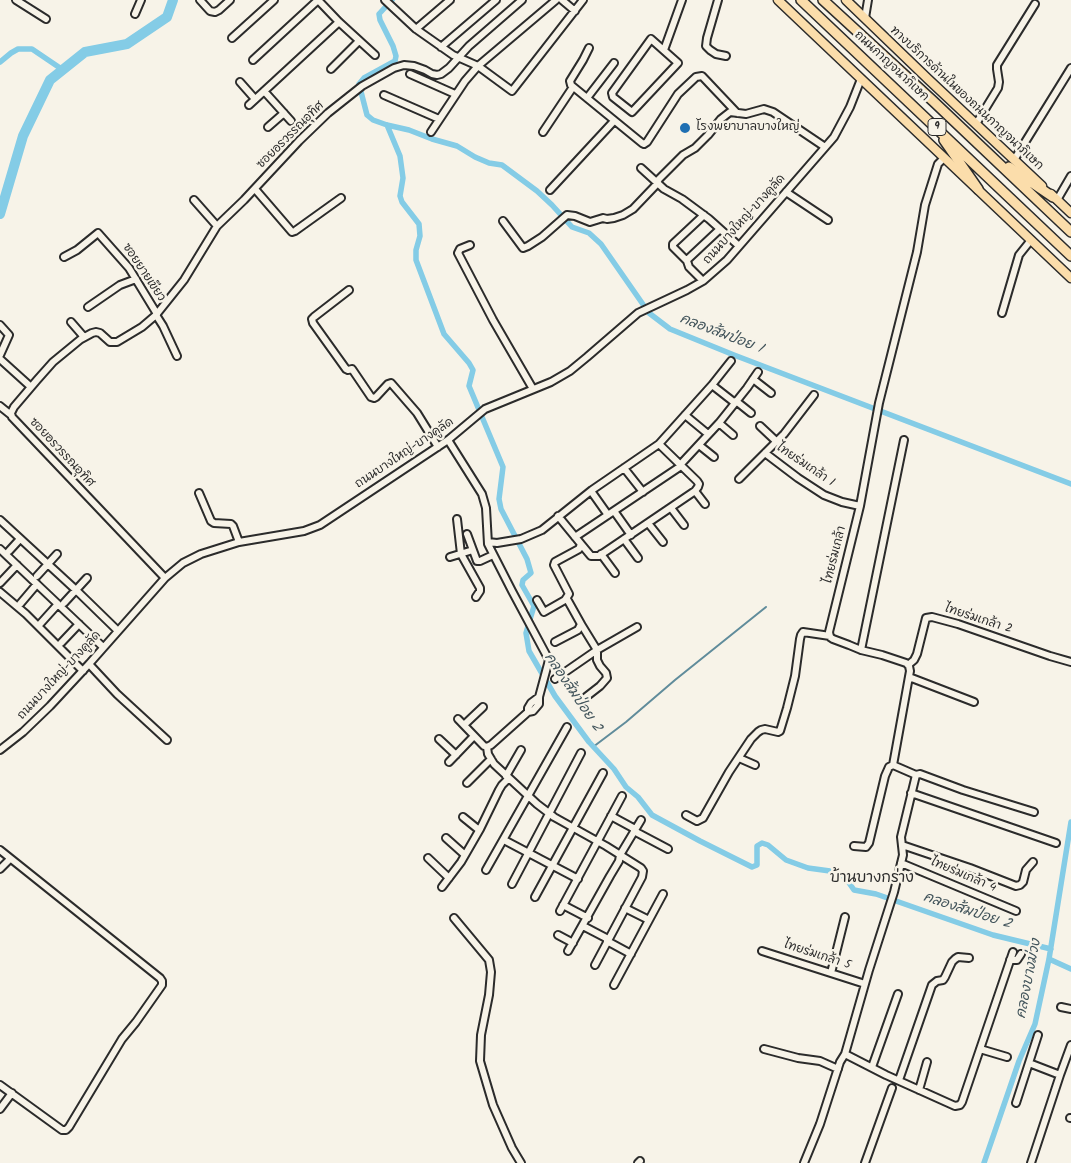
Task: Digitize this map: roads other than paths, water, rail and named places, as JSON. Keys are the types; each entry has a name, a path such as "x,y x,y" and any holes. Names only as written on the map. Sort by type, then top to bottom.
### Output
{"highway":[{"name":"ถนนกาญจนาภิเษก","path":"801,0 1071,256"},
{"name":"ถนนกาญจนาภิเษก","path":"823,0 1071,232"},
{"path":"935,126 978,189"},
{"path":"988,154 1055,198"}],"main road":[{"path":"778,0 1071,278"},
{"name":"ทางบริการด้านในของถนนกาญจนาภิเษก","path":"846,0 1071,213"}],"street":[{"path":"16,0 46,19"},
{"path":"136,14 141,0"},
{"path":"200,0 210,11 215,12 230,0"},
{"path":"232,38 274,0"},
{"path":"253,60 318,0 338,22 375,55"},
{"path":"385,0 416,29 441,47 458,58 478,66 512,91 583,0"},
{"path":"416,29 450,0"},
{"path":"441,47 496,0"},
{"path":"458,58 469,46 522,0"},
{"path":"431,132 455,94 478,66 556,0"},
{"path":"562,0 574,11"},
{"path":"664,50 682,0"},
{"path":"718,0 706,46 716,54 726,56"},
{"path":"865,18 868,0"},
{"path":"976,124 998,88 997,65 1035,4"},
{"path":"249,105 338,22"},
{"path":"650,40 664,50 678,64 631,112 613,97 612,93 650,40"},
{"path":"330,69 359,41"},
{"path":"589,48 570,80 570,84 642,143 647,142 678,94 696,77 702,76 737,112"},
{"name":"ซอยอรวรรณอุทิศ","path":"165,578 35,442 12,415 14,407 54,362 84,337 100,332 110,342 117,342 142,327 156,314 184,280 217,226 255,189 322,117 362,86 394,68 404,65 414,66 437,75 449,68 458,58"},
{"path":"587,98 614,63"},
{"path":"1014,160 1071,68"},
{"path":"410,74 455,94"},
{"name":"ถนนบางใหญ่-บางคูลัด","path":"0,750 23,732 50,706 165,578 183,563 191,558 239,542 304,531 320,525 448,440 485,409 551,382 570,371 638,313 703,281 727,260 834,137 861,79"},
{"path":"240,82 255,99"},
{"path":"543,132 573,87"},
{"path":"264,91 291,121"},
{"path":"384,95 439,119"},
{"path":"503,221 523,248 542,237 567,215 590,222 623,215 633,209 684,154 695,148 730,112 746,114 764,109 774,112 825,147"},
{"path":"268,127 284,113"},
{"path":"550,190 614,121"},
{"name":"ไทยร่มเกล้า","path":"830,636 829,632 860,506 879,403 918,252 925,205 938,164 944,158"},
{"path":"641,168 664,189 682,198 704,215 739,246"},
{"path":"1055,198 1071,176"},
{"path":"255,189 292,232 341,198"},
{"path":"786,192 828,220"},
{"path":"194,200 217,226"},
{"path":"703,281 689,267 687,261 673,247 673,244 704,215"},
{"path":"687,261 720,229"},
{"name":"ซอยยายเขียว","path":"64,257 77,250 98,233 116,252 136,279 163,326 177,356"},
{"path":"1002,313 1019,255 1031,240"},
{"path":"470,245 460,249 458,254 533,389"},
{"path":"88,307 120,285 136,279"},
{"path":"349,290 314,317 312,319 313,323 346,369 352,369 371,397 376,397 391,383 417,413 438,447"},
{"path":"71,322 84,337"},
{"path":"0,324 9,335 0,355"},
{"path":"0,359 31,387"},
{"path":"488,542 513,541 542,530 591,491 659,444 731,361"},
{"path":"575,537 681,466 719,423 758,372"},
{"path":"753,379 771,393"},
{"path":"712,384 751,414"},
{"path":"739,480 777,442 814,395"},
{"path":"0,406 12,415"},
{"path":"686,414 708,434"},
{"path":"719,423 733,434"},
{"path":"760,426 777,442"},
{"path":"448,440 482,494 486,508 488,542 493,555 549,660 541,688 539,704 533,711 528,712 487,747"},
{"path":"861,650 904,440"},
{"path":"558,516 591,556 596,557 695,491 699,484 697,481 659,444"},
{"path":"699,445 714,457"},
{"name":"ไทยร่มเกล้า 1","path":"765,453 824,496 860,506"},
{"path":"624,468 643,492"},
{"path":"591,491 631,534"},
{"path":"695,491 705,504"},
{"path":"199,494 211,521 214,523 231,524 239,542"},
{"path":"670,508 684,525"},
{"path":"457,518 461,554 480,588 480,592 476,597"},
{"path":"0,520 118,630"},
{"path":"648,522 662,542"},
{"path":"467,534 477,561 493,555"},
{"path":"9,551 20,539"},
{"path":"624,539 638,558"},
{"path":"581,544 579,549 554,562 554,564 568,594 567,599 597,650 597,660 606,673 607,678 600,686 582,700"},
{"path":"0,549 37,584 61,603 103,647"},
{"path":"450,557 473,550"},
{"path":"37,576 57,554"},
{"path":"601,554 615,573"},
{"path":"0,583 17,565"},
{"path":"40,624 87,578"},
{"path":"20,604 37,584"},
{"path":"0,592 26,614 83,670"},
{"path":"537,600 544,612 567,599"},
{"name":"ไทยร่มเกล้า 2","path":"908,665 917,654 926,618 932,617 1071,662"},
{"path":"61,643 80,624"},
{"path":"555,642 578,630 581,624"},
{"path":"555,679 597,650 637,628"},
{"path":"686,815 697,820 703,818 719,788 752,740 761,730 778,732 781,728 795,676 801,634 804,632 830,636 861,650 906,663 910,671 892,765 885,776 869,843 866,847 854,846"},
{"path":"89,664 117,694 167,740"},
{"path":"909,677 974,702"},
{"path":"464,725 483,707"},
{"path":"458,719 487,747"},
{"path":"486,870 567,727"},
{"path":"449,762 474,736"},
{"path":"439,739 456,755"},
{"path":"487,747 490,759 494,764 550,814 598,841 643,871 594,964"},
{"path":"442,887 465,855 521,750"},
{"path":"512,884 581,753"},
{"path":"739,758 755,765"},
{"path":"467,783 490,759"},
{"path":"892,765 916,775 920,774 963,790 1034,812"},
{"path":"535,897 603,773"},
{"path":"804,1163 844,1054 864,984 894,892 902,863 901,837 916,775"},
{"path":"911,793 1056,843"},
{"path":"588,918 562,908 622,796"},
{"path":"611,816 668,849"},
{"path":"463,817 479,830"},
{"path":"568,951 641,820"},
{"path":"446,838 465,855"},
{"path":"504,840 578,879"},
{"path":"902,845 1016,886 1023,882 1026,870 1033,862"},
{"path":"0,850 162,981 162,985 122,1039 69,1128 66,1130 62,1130 0,1085"},
{"path":"0,869 10,858"},
{"path":"428,858 449,878"},
{"name":"ไทยร่มเกล้า 4","path":"902,863 1016,912"},
{"path":"614,985 663,894"},
{"path":"625,908 649,920"},
{"path":"830,973 845,917"},
{"path":"454,918 489,960 491,972 489,996 481,1036 480,1061 493,1105 512,1148 521,1163"},
{"path":"583,926 631,954"},
{"path":"558,935 573,943"},
{"name":"ไทยร่มเกล้า 5","path":"762,951 864,984"},
{"path":"844,1054 955,1106 960,1105 1013,952"},
{"path":"1010,960 1017,960 1021,954"},
{"path":"898,1080 932,985 937,981 943,980 955,959 958,957 969,958"},
{"path":"872,1068 898,994"},
{"path":"1061,1006 1071,1009"},
{"path":"1016,1103 1038,1035"},
{"path":"1032,1163 1071,1045"},
{"path":"764,1050 820,1061 838,1070"},
{"path":"980,1050 1007,1057"},
{"path":"919,1090 927,1062"},
{"path":"1029,1063 1060,1075"},
{"path":"864,1163 892,1088"},
{"path":"0,1109 12,1093"}],"waterway":[{"path":"0,214 23,136 50,80 85,52 127,44 167,17 173,0"},
{"name":"คลองส้มป่อย 1","path":"392,0 379,14 393,46 396,56 395,61 364,78 359,84 367,115 373,120 457,146 489,163 502,165 537,191 572,227 589,233 601,244 649,313 670,329 1071,484"},
{"path":"0,62 18,49 32,49 63,70"},
{"name":"คลองส้มป่อย 2","path":"387,125 400,156 403,178 400,196 402,202 419,224 420,236 416,250 416,260 444,334 473,370 469,386 503,467 499,499 501,509 527,559 531,573 523,580 522,585 534,606 526,633 529,651 555,696 589,742 652,815 752,867 757,865 757,846 762,843 768,845 786,860 808,868 830,871 845,877 854,890 876,894 993,935 1051,949"},
{"path":"593,747 766,607"},
{"name":"คลองบางม่วง","path":"984,1163 1019,1061 1035,1024 1049,959 1071,822"},
{"path":"1049,959 1071,969"}],"place":[{"name":"โรงพยาบาลบางใหญ่","path":"685,128"}],"district":[{"name":"บ้านบางกร่าง","path":"872,879"}]}
